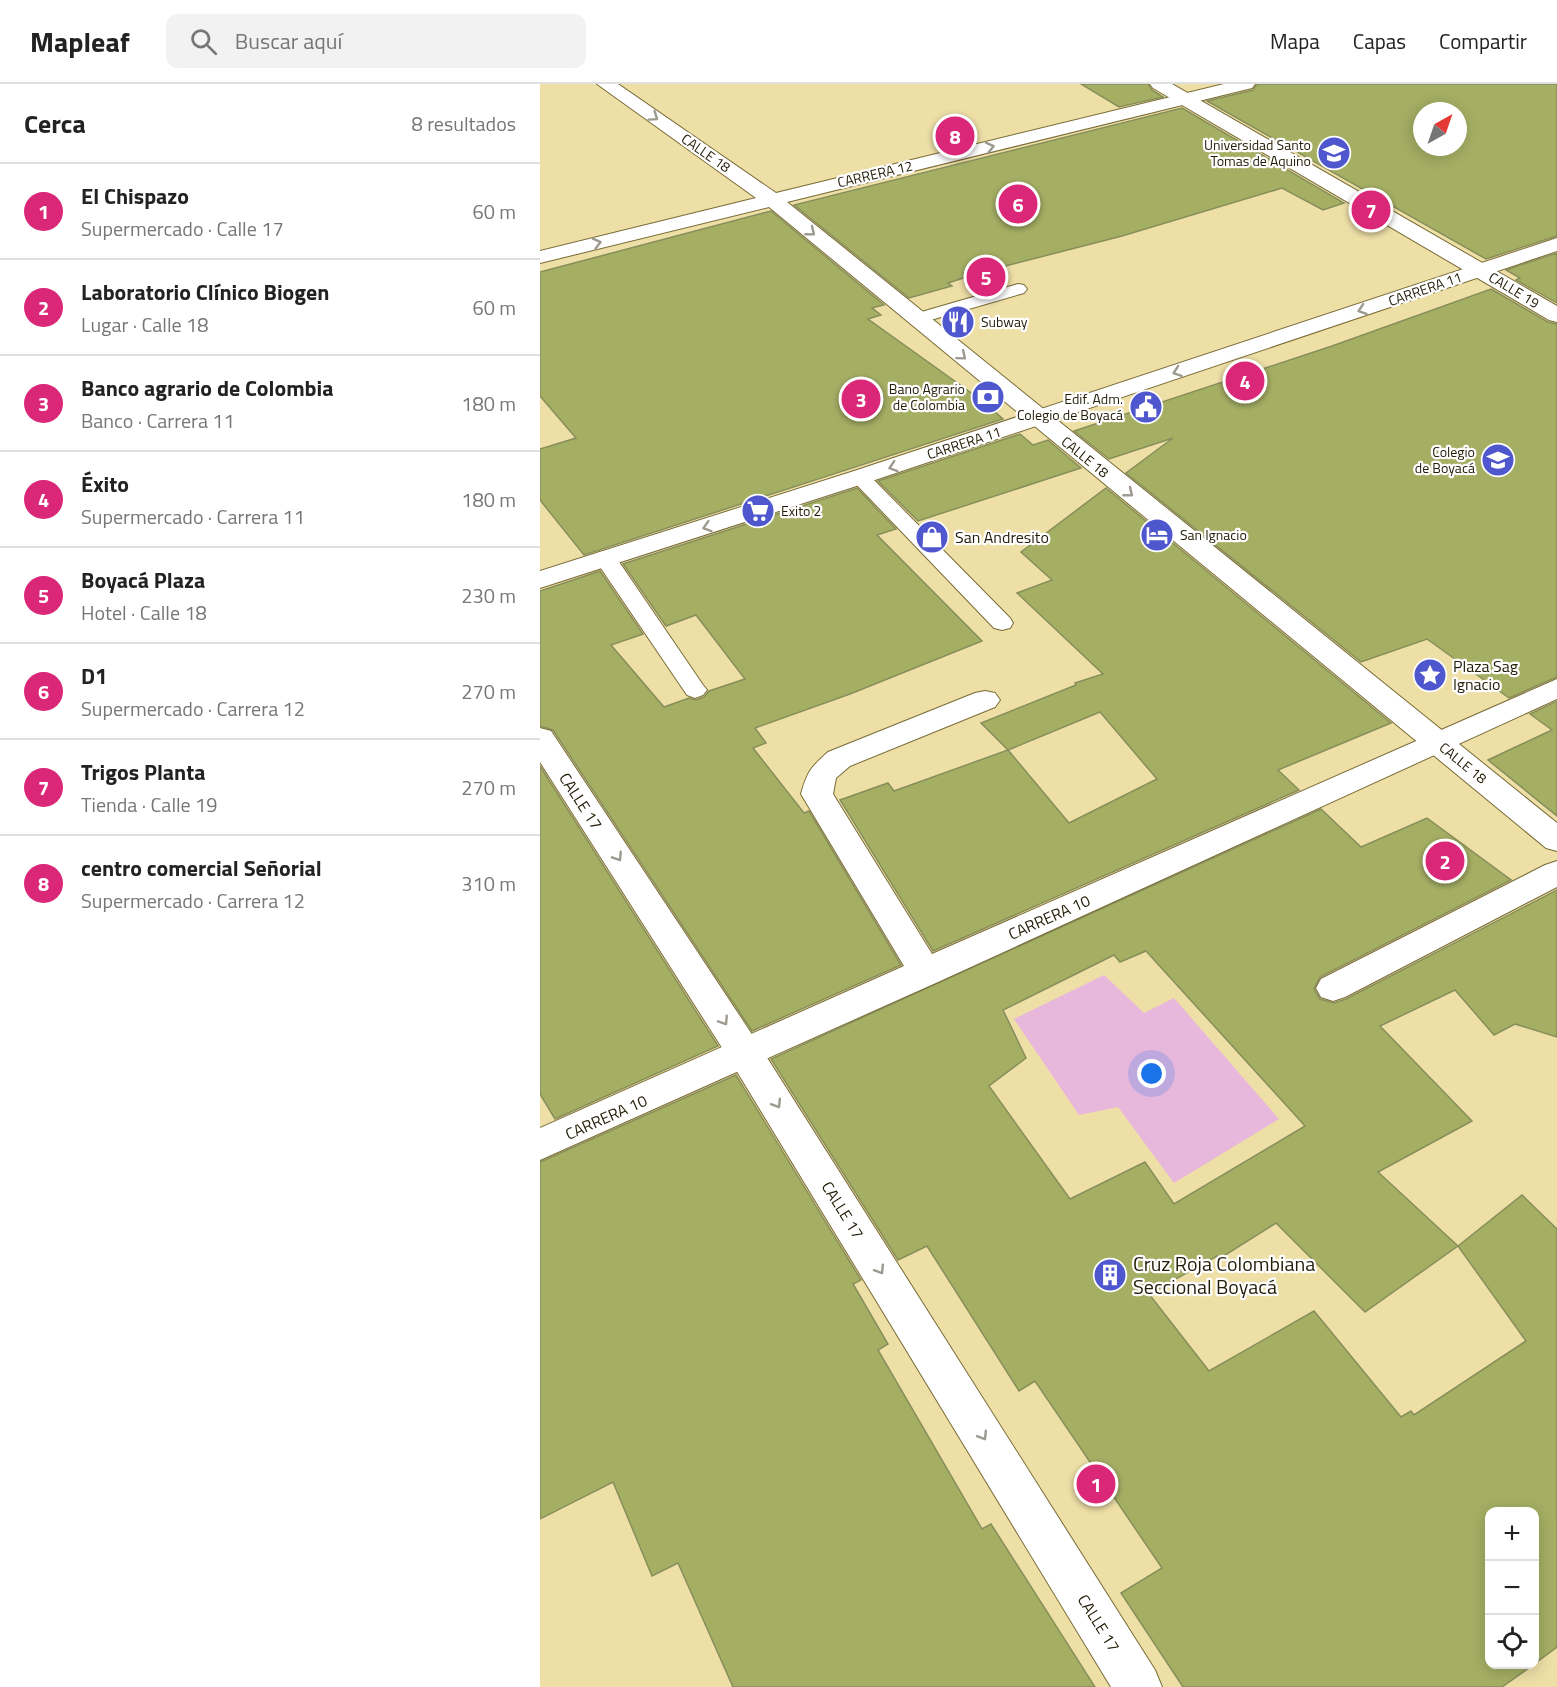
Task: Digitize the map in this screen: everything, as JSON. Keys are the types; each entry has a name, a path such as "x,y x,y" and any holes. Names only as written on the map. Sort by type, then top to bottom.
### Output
{"street":[{"name":"CALLE 18","path":"606,84 771,199 1557,840"},
{"name":"CALLE 19","path":"1159,84 1557,315"},
{"name":"CARRERA 12","path":"540,257 1246,84"},
{"name":"CARRERA 11","path":"540,580 860,477 1557,244"},
{"name":"CARRERA 10","path":"540,1145 1557,688"},
{"path":"926,973 817,794 822,774 839,759 985,700"},
{"name":"CALLE 17","path":"540,738 746,1054 1138,1687"},
{"path":"1333,988 1557,873"}],"lane":[{"path":"917,319 1018,289"},
{"path":"860,477 1002,623"},
{"path":"605,558 695,690"}],"shaded area":[{"path":"1104,975 1144,1013 1174,998 1279,1119 1174,1183 1118,1107 1079,1115 1014,1019"}],"building":[{"path":"1081,84 1148,84 1152,90 1163,97 1119,107"},
{"path":"1257,84 1557,84 1557,236 1486,259 1207,101 1253,90"},
{"path":"1182,108 1344,203 1323,210 1282,188 1122,236 982,272 948,283 952,286 909,298 794,205"},
{"path":"771,211 884,305 872,308 881,315 868,319 984,402 1003,419 584,555 540,500 540,449 576,438 540,396 540,272"},
{"path":"1557,253 1557,303 1516,280 1520,278 1506,270"},
{"path":"1491,289 1548,322 1557,324 1557,677 1509,698 1427,639 1361,662 1126,473 1173,438 1109,459 1074,431 1332,346"},
{"path":"1020,434 1033,445 1048,440 1081,468 918,521 878,481"},
{"path":"857,488 896,529 877,535 982,641 850,694 755,728 766,743 753,748 804,813 809,811 901,965 752,1031 553,730 540,726 540,591 600,571 643,634 611,645 664,707 689,698 696,700 704,697 709,691 745,679 696,615 666,626 623,564"},
{"path":"1106,488 1391,723 1278,770 1299,790 933,951 840,800 888,783 894,791 1008,750 981,723 1076,685 1075,683 1103,674 1017,593 1052,580 1021,552","holes":["1100,712 1157,779 1069,823 1008,750"]},
{"path":"1557,701 1557,816 1488,760 1552,730 1530,714"},
{"path":"540,766 718,1046 555,1119 540,1094"},
{"path":"1321,809 1361,847 1427,818 1511,880 1320,977 1314,989 1320,999 1334,1003 1346,999 1557,890 1557,1037 1515,1024 1494,1035 1455,990 1380,1026 1472,1121 1378,1172 1458,1246 1522,1195 1557,1229 1557,1647 1539,1660 1539,1507 1485,1507 1485,1669 1527,1669 1502,1687 1183,1687 1121,1593 1162,1568 1035,1381 1019,1391 927,1246 898,1260 771,1059","holes":["1146,951 1305,1126 1174,1204 1145,1162 1070,1199 989,1086 1026,1058 1003,1010 1114,955 1120,962","1276,1223 1365,1312 1458,1246 1526,1341 1414,1415 1411,1411 1401,1417 1314,1311 1209,1371 1149,1294 1217,1256 1219,1259"]},
{"path":"736,1075 861,1280 853,1284 888,1344 878,1350 982,1529 991,1524 1095,1687 733,1687 678,1563 652,1576 613,1482 540,1519 540,1162"}],"place":[{"name":"centro comercial Señorial","path":"955,136"},
{"name":"Universidad Santo Tomas de Aquino","path":"1334,153"},
{"name":"D1","path":"1018,204"},
{"name":"Trigos Planta","path":"1371,210"},
{"name":"Boyacá Plaza","path":"986,277"},
{"name":"Subway","path":"958,322"},
{"name":"Éxito","path":"1245,381"},
{"name":"Bano Agrario de Colombia","path":"988,397"},
{"name":"Banco agrario de Colombia","path":"861,399"},
{"name":"Edif. Adm. Colegio de Boyacá","path":"1146,407"},
{"name":"Colegio de Boyacá","path":"1498,460"},
{"name":"Exito 2","path":"758,511"},
{"name":"San Ignacio","path":"1157,535"},
{"name":"San Andresito","path":"932,537"},
{"name":"Plaza Sag Ignacio","path":"1430,675"},
{"name":"Laboratorio Clínico Biogen","path":"1445,861"},
{"name":"Cruz Roja Colombiana Seccional Boyacá","path":"1110,1275"},
{"name":"El Chispazo","path":"1096,1484"}]}
